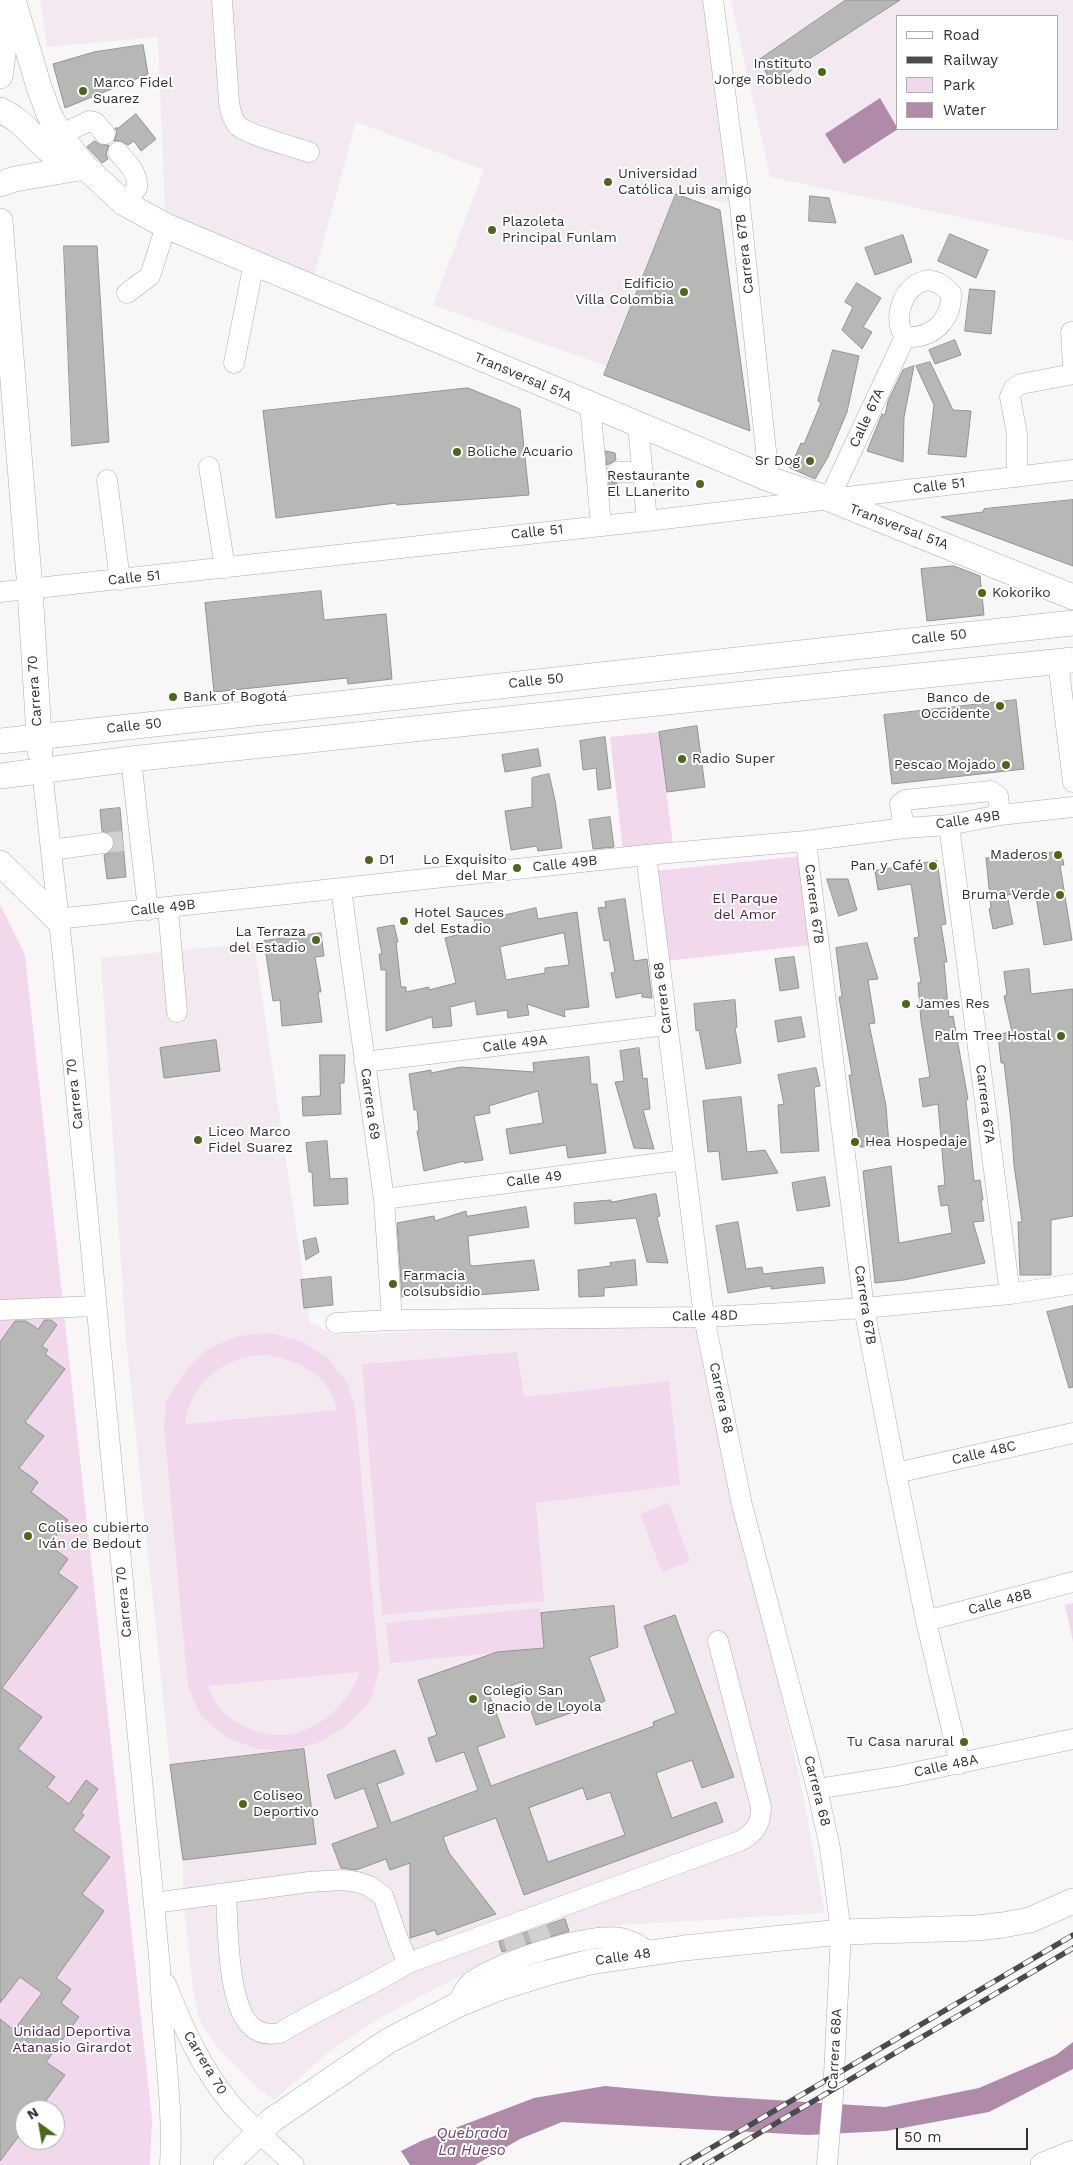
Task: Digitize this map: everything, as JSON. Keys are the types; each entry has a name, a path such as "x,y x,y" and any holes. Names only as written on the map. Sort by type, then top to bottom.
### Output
{"main road":[{"path":"0,76 8,4"},
{"path":"8,4 49,114 60,135 86,167"},
{"name":"Transversal 51A","path":"0,110 16,118 52,152 66,161 86,167 124,203 166,226 769,479 829,499 1073,597"},
{"path":"0,184 15,178 86,167"},
{"name":"Carrera 70","path":"0,221 7,380 42,588 38,736 42,770"},
{"name":"Calle 50","path":"0,741 1073,623"},
{"path":"0,776 695,698 1066,661 1064,643 1073,632"},
{"path":"0,862 57,919"},
{"name":"Calle 48","path":"226,2165 272,2120 380,2046 457,2005 499,1988 548,1972 590,1962 651,1953 841,1932 978,1928 1030,1920 1073,1901"},
{"path":"1043,2165 1073,2153"}],"street":[{"path":"222,0 229,102 232,115 238,126 249,132 308,152"},
{"name":"Carrera 67B","path":"713,0 740,205 769,479"},
{"path":"60,135 89,121 95,122 105,134"},
{"path":"118,152 134,170 138,179 138,188 124,203"},
{"path":"127,294 150,276 166,226"},
{"path":"234,363 254,263"},
{"path":"1073,332 1071,332 1073,366"},
{"name":"Calle 67A","path":"829,499 905,337"},
{"path":"1017,477 1017,434 1010,397 1014,388 1021,384 1073,374"},
{"path":"590,404 604,472 601,525"},
{"path":"638,425 647,521"},
{"path":"209,467 225,568"},
{"name":"Calle 51","path":"0,592 647,521 1073,470"},
{"path":"604,472 643,472"},
{"path":"107,480 120,580"},
{"path":"1066,661 1073,782"},
{"path":"131,760 131,840 148,910"},
{"name":"Carrera 70","path":"42,770 57,919 63,957 160,1967 161,2000 168,2064 170,2165"},
{"path":"904,828 900,804 905,800 991,791 998,796 1000,816"},
{"name":"Calle 49B","path":"57,919 646,855 806,841 1073,807"},
{"name":"Carrera 67A","path":"949,824 1010,1294"},
{"name":"Carrera 67B","path":"806,841 864,1308 926,1621 960,1764"},
{"path":"51,850 103,843"},
{"name":"Carrera 68","path":"646,855 704,1317 742,1505 817,1789 830,1848 841,1932"},
{"name":"Carrera 69","path":"341,889 384,1199 392,1320"},
{"path":"168,908 177,1012"},
{"name":"Calle 49A","path":"364,1062 666,1025"},
{"name":"Calle 49","path":"384,1199 684,1160"},
{"name":"Calle 48D","path":"336,1322 704,1317 864,1308 1010,1294 1073,1284"},
{"path":"0,1310 96,1306"},
{"name":"Calle 48C","path":"896,1473 1073,1432"},
{"name":"Calle 48B","path":"926,1621 1073,1582"},
{"path":"226,1894 229,1959 234,1989 240,2007 250,2026 261,2033 280,2033 332,2003 367,1988 408,1962 514,1942 539,1934 750,1836 757,1829 761,1819 760,1807 718,1640"},
{"name":"Calle 48A","path":"817,1789 960,1764 1073,1739"},
{"path":"154,1903 226,1894 270,1886 342,1880 369,1886 383,1896 408,1962"},
{"name":"Carrera 68A","path":"826,2165 833,2095 841,1932"},
{"path":"457,2005 470,1984 500,1966 514,1942 539,1934 589,1940 619,1937 651,1953"},
{"name":"Carrera 70","path":"160,1967 186,2034 199,2058 232,2105 294,2165"}],"shaded area":[{"name":"Universidad Católica Luis amigo","path":"40,0 705,0 740,205 676,194 612,368 433,305 484,170 356,122 314,276 165,212 158,37 47,47"},
{"name":"Instituto Jorge Robledo","path":"731,0 1073,0 1073,241 770,177"},
{"name":"Colegio San Ignacio de Loyola","path":"254,943 310,1322 334,1335 700,1321 803,1795 825,1913 621,1925 569,1933 503,1954 381,2017 328,2053 274,2100 254,2085 217,2047 199,2019 193,1989 183,1899 183,1860 170,1765 126,1340 101,958"}],"green space":[{"path":"659,732 673,845 623,851 610,737"},
{"name":"El Parque del Amor","path":"801,856 811,945 666,961 656,871"},
{"name":"Unidad Deportiva Atanasio Girardot","path":"0,904 25,955 152,2119 150,2165 0,2165"},
{"path":"270,1333 301,1341 328,1358 348,1384 355,1408 379,1670 370,1701 347,1725 321,1742 290,1751 257,1749 226,1737 201,1716 188,1687 164,1425 166,1402 185,1372 208,1349 238,1336","holes":["269,1355 303,1366 321,1379 328,1388 337,1410 185,1424 187,1413 196,1392 212,1375 231,1362 242,1358","360,1672 353,1688 330,1715 316,1725 284,1735 267,1734 250,1729 233,1720 217,1705 208,1686"]},
{"path":"517,1352 524,1397 669,1381 680,1485 536,1503 544,1601 382,1615 362,1364"},
{"path":"669,1503 690,1561 662,1572 640,1514"},
{"path":"1073,1603 1073,1642 1065,1605"},
{"path":"540,1608 544,1648 390,1663 386,1623"}],"water":[{"path":"880,98 896,126 896,130 844,164 825,134"},
{"name":"Quebrada La Hueso","path":"1073,2042 1073,2069 989,2112 886,2131 808,2135 562,2122 520,2139 475,2165 410,2165 401,2151 421,2141 534,2098 605,2086 712,2096 885,2107 979,2088 1056,2055"}],"building":[{"path":"846,0 900,0 772,83 759,60"},
{"name":"Marco Fidel Suarez","path":"143,45 148,74 65,108 53,64 94,52"},
{"path":"136,114 156,139 141,151 134,141 128,145 121,141 114,141 117,132 115,128 118,128"},
{"path":"95,141 101,145 109,145 106,154 108,159 102,163 87,147"},
{"name":"Edificio Villa Colombia","path":"676,194 720,210 750,431 604,375"},
{"path":"810,196 829,198 836,223 809,221"},
{"path":"950,234 988,250 976,278 938,261"},
{"path":"903,235 912,262 875,275 865,248"},
{"path":"64,246 97,246 109,442 72,446"},
{"path":"857,283 881,298 863,327 872,332 862,349 842,330 853,307 845,302"},
{"path":"970,289 995,291 991,334 965,331"},
{"path":"955,340 961,355 935,364 929,350"},
{"path":"833,350 859,356 847,412 828,457 815,479 790,468 801,443 804,444 821,403 818,401"},
{"path":"930,362 953,410 971,411 966,457 928,454 934,405 916,366"},
{"path":"914,366 904,417 903,462 867,451 882,414 885,415 888,401 903,370"},
{"path":"468,388 520,409 529,495 397,505 396,503 276,518 263,411"},
{"path":"606,451 615,453 616,460 607,465"},
{"path":"609,480 618,484 619,494 610,495"},
{"path":"1073,500 1073,566 941,517 983,512 984,509"},
{"path":"954,566 980,576 984,615 927,621 921,569"},
{"path":"321,591 324,620 386,614 392,679 348,684 347,678 214,692 205,603"},
{"path":"1016,700 1024,769 892,784 884,715"},
{"name":"Radio Super","path":"697,726 705,787 667,792 659,732"},
{"path":"605,737 611,788 598,790 596,768 583,770 580,741"},
{"path":"538,749 541,766 505,772 502,755"},
{"path":"549,774 562,848 538,851 537,846 511,850 505,811 532,807 532,778"},
{"path":"120,808 126,877 107,879 104,855 111,852 115,842 112,835 102,831 100,810"},
{"path":"610,817 614,847 593,849 589,820"},
{"path":"1061,851 1064,865 1060,865 1072,940 1044,945 1035,891 1007,895 1013,924 993,929 989,909 991,908 986,858 1016,855 1016,858"},
{"path":"937,861 946,924 941,925 947,962 944,962 949,1017 953,1016 968,1099 966,1100 974,1181 980,1180 983,1200 981,1200 984,1221 973,1222 985,1263 904,1280 875,1283 863,1171 891,1166 899,1243 952,1233 948,1205 941,1206 938,1186 945,1185 938,1104 923,1107 919,1079 930,1077 921,1021 918,983 921,982 914,938 919,937 911,884 878,890 875,871"},
{"path":"827,879 848,879 857,910 839,916"},
{"path":"625,899 634,961 647,959 652,998 642,997 642,993 616,998 611,973 615,972 609,940 604,941 598,908 606,907 605,902"},
{"path":"536,908 538,919 577,912 589,1007 564,1010 565,1017 527,1004 529,1015 508,1018 507,1010 477,1015 475,1001 450,1007 452,1026 433,1028 432,1017 386,1031 386,970 381,970 379,954 382,954 377,928 394,925 398,942 396,942 401,987 406,987 406,992 429,987 429,990 456,983 445,938 476,930 474,919 494,915 495,917","holes":["564,933 569,965 545,968 545,973 506,980 500,947"]},
{"path":"321,933 324,956 315,957 321,992 318,992 322,1022 282,1026 280,1000 273,1001 264,941"},
{"path":"867,943 878,979 868,980 875,1023 869,1024 886,1106 889,1145 860,1147 849,1075 852,1075 839,997 842,997 836,948"},
{"path":"794,957 799,988 780,991 775,959"},
{"path":"1029,969 1031,994 1073,989 1073,1216 1051,1220 1051,1275 1020,1275 1018,1222 1022,1222 1014,1165 1004,1063 1001,1063 998,1034 1012,1032 1004,996 1007,995 1004,972"},
{"path":"735,1000 737,1027 735,1028 741,1063 706,1069 699,1030 696,1031 694,1004"},
{"path":"801,1017 805,1037 778,1042 775,1021"},
{"path":"216,1040 220,1071 164,1078 160,1048"},
{"path":"639,1048 643,1079 647,1078 650,1109 643,1110 654,1149 634,1148 615,1082 624,1081 620,1051"},
{"path":"320,1055 345,1055 344,1083 340,1083 341,1114 303,1116 302,1097 320,1096"},
{"path":"589,1057 591,1084 597,1084 606,1153 568,1158 566,1145 510,1154 506,1129 543,1123 538,1091 489,1106 490,1113 474,1116 483,1160 464,1163 464,1161 424,1171 417,1131 419,1131 417,1110 414,1110 409,1074 431,1070 431,1073 461,1067 534,1072 533,1063"},
{"path":"816,1068 820,1086 814,1087 819,1151 781,1153 778,1105 784,1104 778,1075"},
{"path":"741,1097 747,1152 765,1150 778,1173 722,1180 719,1151 708,1152 703,1101"},
{"path":"327,1141 330,1179 347,1178 348,1204 314,1206 312,1172 309,1172 306,1143"},
{"path":"825,1177 830,1206 797,1211 792,1183"},
{"path":"656,1194 660,1216 657,1217 668,1263 647,1262 636,1218 575,1224 574,1203 611,1200 611,1202"},
{"path":"526,1207 529,1227 468,1236 470,1265 534,1260 539,1290 453,1297 452,1287 402,1297 397,1223 434,1216 435,1221 466,1211 467,1216"},
{"path":"738,1222 746,1269 762,1267 763,1274 823,1267 825,1283 771,1289 771,1286 728,1293 716,1226"},
{"path":"316,1238 319,1252 306,1260 303,1241"},
{"path":"635,1260 637,1285 604,1288 604,1296 579,1297 578,1270 611,1266 610,1263"},
{"path":"331,1277 333,1305 304,1308 301,1280"},
{"path":"1073,1306 1073,1387 1069,1388 1047,1312"},
{"path":"45,1320 51,1320 57,1325 42,1346 48,1350 45,1354 65,1369 25,1422 44,1436 19,1468 38,1482 31,1492 68,1520 49,1545 68,1559 58,1573 78,1587 2,1688 42,1717 18,1749 55,1777 47,1787 69,1804 86,1780 98,1789 81,1813 84,1815 73,1830 110,1857 82,1894 104,1911 56,1978 71,1989 61,2003 79,2017 46,2062 65,2075 46,2100 15,2100 15,2141 0,2161 0,2019 14,2030 42,1993 20,1977 0,2003 0,1342 15,1321 26,1321 38,1329"},
{"path":"614,1606 618,1647 589,1657 605,1701 536,1725 521,1682 489,1694 505,1737 477,1747 491,1786 654,1726 653,1722 676,1713 644,1626 675,1615 734,1777 702,1788 692,1760 656,1773 672,1818 716,1802 723,1822 524,1895 496,1818 443,1837 449,1853 496,1914 437,1935 435,1930 410,1938 410,1863 390,1870 386,1859 356,1870 341,1868 332,1844 378,1827 364,1788 335,1799 327,1775 395,1750 404,1774 377,1784 391,1823 478,1790 464,1752 436,1762 428,1738 437,1735 418,1680 497,1652 544,1648 541,1613","holes":["583,1788 587,1800 610,1792 625,1835 548,1862 529,1808"]},
{"name":"Coliseo Deportivo","path":"304,1749 316,1844 183,1860 170,1765"},
{"path":"565,1919 569,1931 502,1952 499,1942"}],"tunnel":[{"path":"103,843 123,841"},
{"path":"537,1928 542,1942"},
{"path":"513,1936 517,1950"}],"railway":[{"path":"682,2165 1073,1935"},
{"path":"705,2165 1073,1948"}],"place":[{"name":"Instituto Jorge Robledo","path":"822,72"},
{"name":"Marco Fidel Suarez","path":"83,91"},
{"name":"Universidad Católica Luis amigo","path":"608,182"},
{"name":"Plazoleta Principal Funlam","path":"492,230"},
{"name":"Edificio Villa Colombia","path":"684,292"},
{"name":"Boliche Acuario","path":"457,452"},
{"name":"Sr Dog","path":"810,461"},
{"name":"Restaurante El LLanerito","path":"700,484"},
{"name":"Kokoriko","path":"982,593"},
{"name":"Bank of Bogotá","path":"173,697"},
{"name":"Banco de Occidente","path":"1000,706"},
{"name":"Radio Super","path":"682,759"},
{"name":"Pescao Mojado","path":"1006,765"},
{"name":"Maderos","path":"1058,855"},
{"name":"D1","path":"369,860"},
{"name":"Pan y Café","path":"933,866"},
{"name":"Lo Exquisito del Mar","path":"517,868"},
{"name":"Bruma Verde","path":"1060,895"},
{"name":"Hotel Sauces del Estadio","path":"404,921"},
{"name":"La Terraza del Estadio","path":"316,940"},
{"name":"James Res","path":"906,1004"},
{"name":"Palm Tree Hostal","path":"1061,1036"},
{"name":"Liceo Marco Fidel Suarez","path":"198,1140"},
{"name":"Hea Hospedaje","path":"855,1142"},
{"name":"Farmacia colsubsidio","path":"393,1284"},
{"name":"Coliseo cubierto Iván de Bedout","path":"28,1536"},
{"name":"Colegio San Ignacio de Loyola","path":"473,1699"},
{"name":"Tu Casa narural","path":"964,1742"},
{"name":"Coliseo Deportivo","path":"243,1804"}]}
